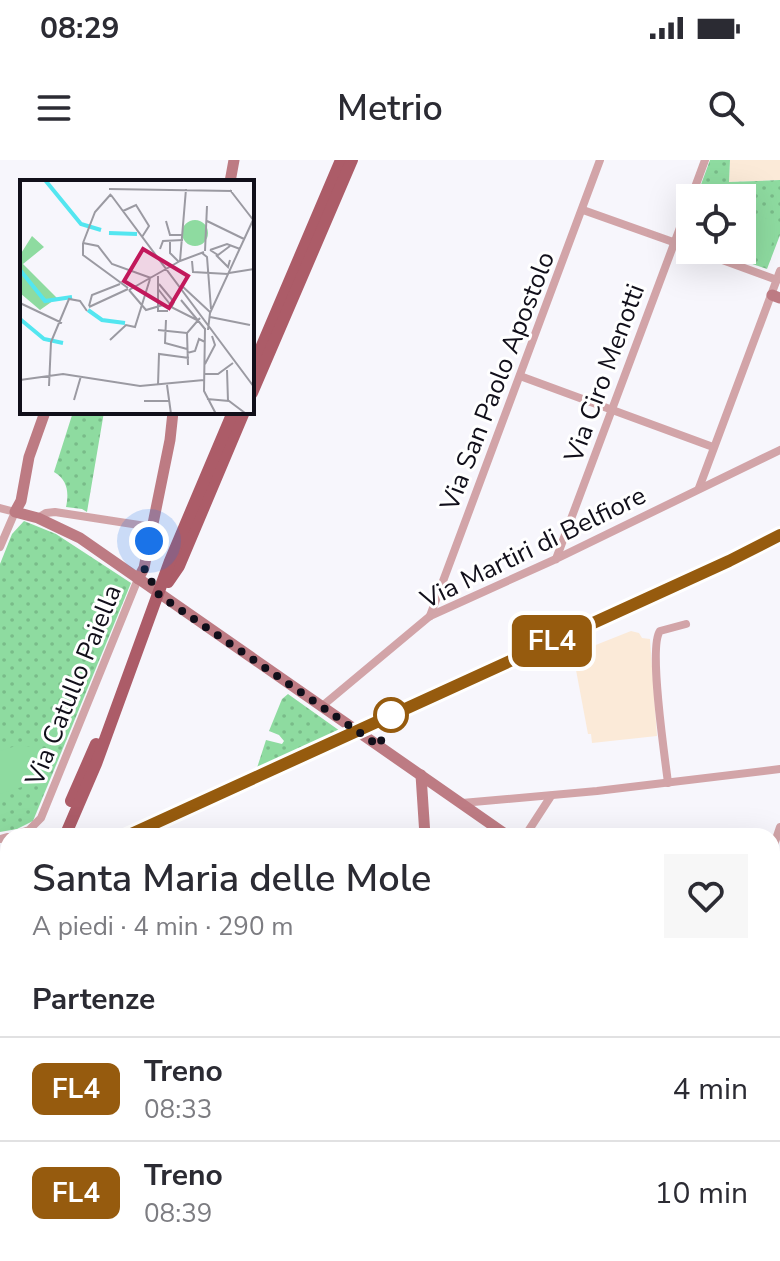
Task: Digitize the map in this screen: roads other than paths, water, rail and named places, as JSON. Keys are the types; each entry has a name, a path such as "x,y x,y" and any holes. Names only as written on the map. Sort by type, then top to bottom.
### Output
{"main road":[{"path":"254,364 341,160"},
{"path":"254,388 352,160"},
{"path":"68,828 96,764 170,561 232,414"},
{"path":"159,595 179,566 243,414"},
{"path":"59,828 124,688"}],"street":[{"path":"230,180 234,160"},
{"name":"Via San Paolo Apostolo","path":"430,616 600,160"},
{"name":"Via Ciro Menotti","path":"697,184 705,160"},
{"path":"583,210 674,243"},
{"name":"Via Ciro Menotti","path":"556,559 676,238"},
{"path":"699,488 776,296 778,275 742,264"},
{"path":"520,376 713,447"},
{"path":"0,547 23,490 29,457 44,414"},
{"path":"141,574 173,414"},
{"name":"Via Martiri di Belfiore","path":"321,707 430,616 556,559 780,450"},
{"path":"23,490 38,518"},
{"path":"0,508 38,518 80,538 141,574 159,595 497,828"},
{"path":"38,518 55,512 152,527"},
{"name":"Via Catullo Paiella","path":"31,828 41,818 141,574"},
{"path":"668,783 658,701 656,641 660,631 686,624"},
{"path":"462,803 551,796 780,769"},
{"path":"421,775 424,828"},
{"path":"530,828 551,796"}],"railway":[{"path":"145,828 780,535"}],"train":[{"name":"FL4","path":"145,828 780,535"}]}
